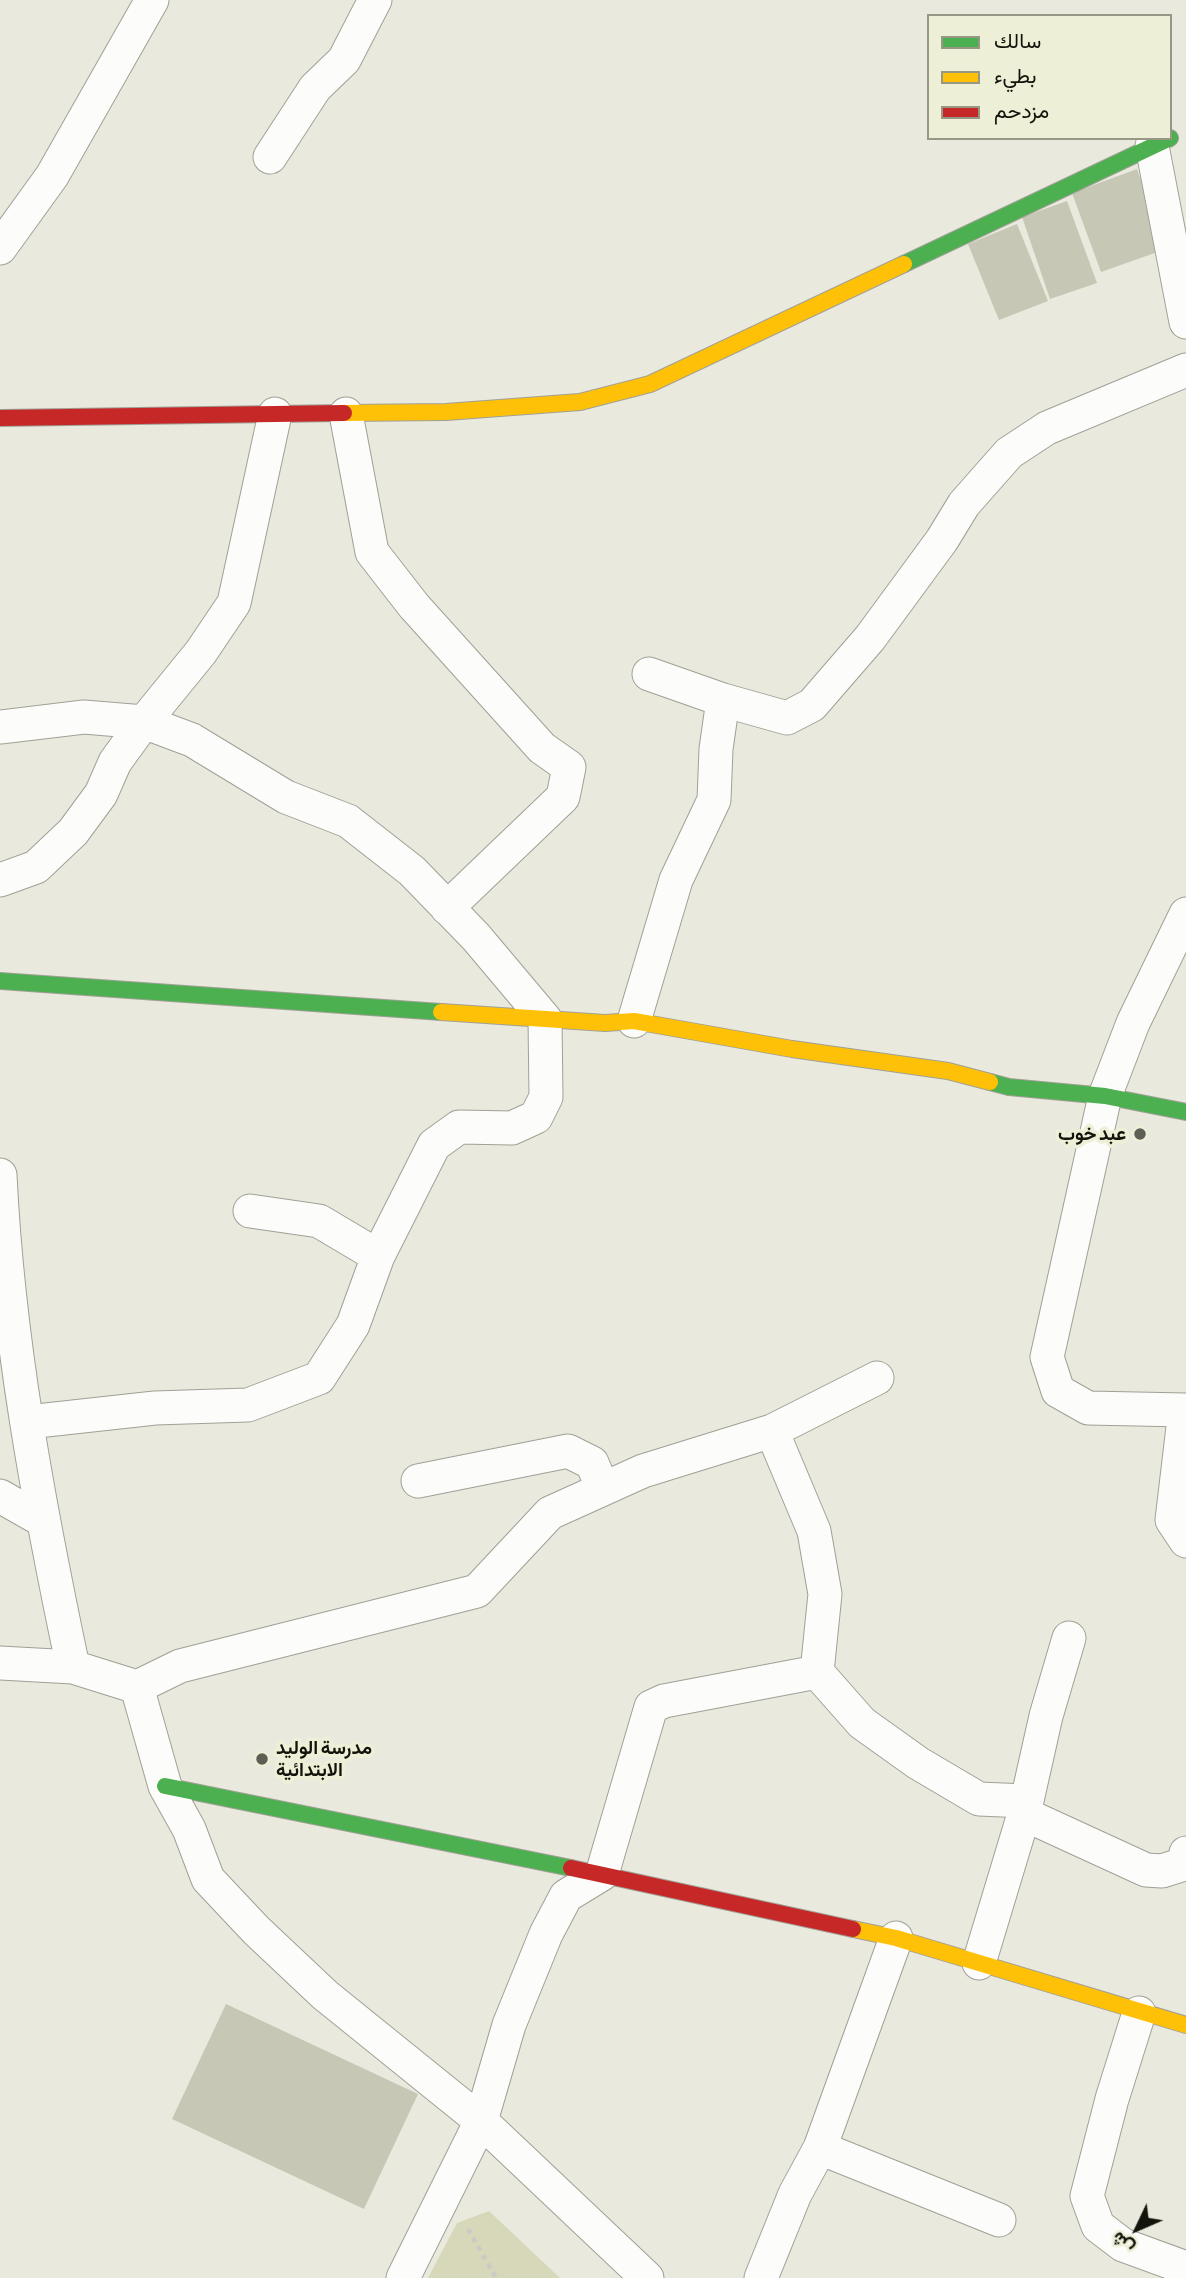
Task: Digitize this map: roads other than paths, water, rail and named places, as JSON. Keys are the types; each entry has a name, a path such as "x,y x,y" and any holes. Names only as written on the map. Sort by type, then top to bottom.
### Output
{"street":[{"path":"0,248 52,176 152,0"},
{"path":"270,157 315,88 344,60 375,0"},
{"path":"0,418 446,412 580,402 650,384 1164,141 1186,322"},
{"path":"649,674 723,701 787,718 812,705 894,607 964,504 1009,453 1047,428 1186,370"},
{"path":"0,880 36,867 73,832 101,794 115,762 201,652 234,603 275,414"},
{"path":"346,414 372,552 414,606 542,748 569,767 563,797 447,908"},
{"path":"634,1021 676,880 714,800 716,749 723,701"},
{"path":"0,727 84,717 144,722 192,740 286,797 348,821 412,872 545,1019 546,1097 536,1118 512,1128 459,1127 434,1145 378,1256 353,1325 319,1378 248,1405 155,1408 28,1422"},
{"path":"1185,921 1133,1023 1105,1096 1047,1357 1058,1391 1088,1408 1186,1410 1172,1520 1186,1541"},
{"path":"0,981 606,1023 634,1021 792,1049 948,1071 1009,1087 1105,1096 1186,1112"},
{"path":"0,1175 2,1226 42,1520 73,1667"},
{"path":"250,1211 319,1222 378,1256"},
{"path":"0,1663 73,1667 136,1688 180,1666 477,1591 550,1513 643,1471 772,1431 877,1378"},
{"path":"772,1431 814,1531 825,1594 817,1672 862,1723 918,1763 979,1799 1025,1807 1146,1870 1162,1871 1184,1864 1186,1853"},
{"path":"418,1481 568,1451 592,1463 603,1489"},
{"path":"0,1496 42,1520"},
{"path":"979,1963 1025,1807 1045,1716 1069,1638"},
{"path":"403,2278 481,2121 509,2025 546,1934 566,1896 602,1874 651,1707 664,1701 817,1672"},
{"path":"136,1688 165,1786 189,1829 208,1879 256,1930 325,1995 481,2121 647,2278"},
{"path":"165,1786 602,1874 896,1938 1186,2025"},
{"path":"761,2278 794,2194 820,2148 896,1938"},
{"path":"1139,2013 1112,2099 1087,2196 1098,2226 1123,2245 1172,2269"},
{"path":"820,2148 999,2220"}],"place":[{"name":"عبد خوب","path":"1140,1134"},
{"name":"مدرسة الوليد الابتدائية","path":"262,1759"}]}
